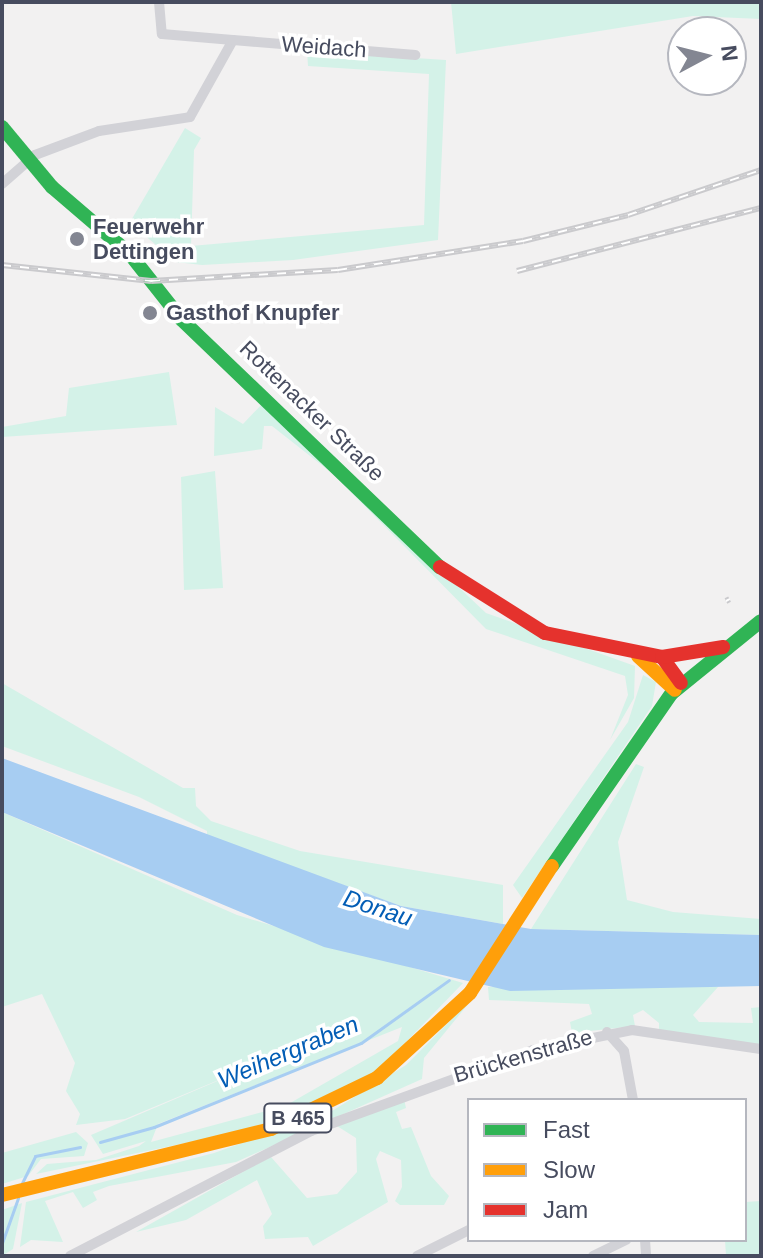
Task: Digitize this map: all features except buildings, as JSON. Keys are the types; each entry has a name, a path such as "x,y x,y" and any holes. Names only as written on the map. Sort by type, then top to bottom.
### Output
{"main road":[{"name":"Rottenacker Straße","path":"2,127 28,161 129,253 182,320 276,404 453,580 545,633 638,656 662,657 723,647"},
{"name":"B 465","path":"6,1194 231,1140 338,1101 418,1047 470,993 628,749 678,687 723,647 761,621"},
{"name":"Rottenacker Straße","path":"638,656 678,687"},
{"path":"662,657 678,687"}],"street":[{"name":"Weidach","path":"159,2 162,34 415,55"},
{"path":"2,184 28,161 99,131 190,117 233,40"},
{"path":"607,1032 624,1051 633,1098"},
{"name":"Brückenstraße","path":"70,1256 278,1146 429,1084 607,1032 761,1049"},
{"path":"417,1256 467,1231"},
{"path":"593,1256 622,1242"}],"green space":[{"path":"451,2 761,2 761,19 747,16 667,16 667,20 456,54"},
{"path":"307,51 446,60 438,240 293,260 202,265 176,262 142,233 126,229 185,128 201,138 194,150 191,246 424,225 429,74 308,66"},
{"path":"169,372 177,425 2,437 2,427 66,416 69,388"},
{"path":"263,403 486,613 635,666 634,698 610,740 628,695 625,676 486,629 333,474 272,426 264,426 262,449 214,456 215,407 243,424"},
{"path":"215,471 223,588 184,590 181,477"},
{"path":"643,675 656,682 652,706 522,898 513,885 628,722"},
{"path":"2,683 183,788 195,788 196,806 211,821 300,851 503,885 503,924 401,906 207,836 207,831 139,797 2,746"},
{"path":"636,764 644,767 618,842 627,900 673,912 761,919 761,935 531,929"},
{"path":"2,812 237,915 463,983 378,1071 281,1118 234,1133 36,1174 47,1164 96,1160 139,1146 146,1141 103,1154 91,1135 262,1062 125,1119 76,1125 80,1114 66,1091 75,1063 42,994 2,1007","holes":["402,1027 398,1041 285,1106 151,1142 158,1124"]},
{"path":"488,987 718,987 693,1015 699,1022 753,1023 751,1008 761,1007 761,1045 659,1031 659,1023 643,1010 633,1015 635,1026 572,1033 570,1022 592,1014 589,1004 489,1000"},
{"path":"474,997 424,1058 422,1079 236,1162 109,1186 93,1192 97,1200 83,1208 73,1192 45,1201 63,1242 31,1240 20,1247 26,1202 214,1153 332,1111 406,1065"},
{"path":"404,1099 406,1108 396,1112 402,1129 411,1127 431,1176 449,1196 444,1205 400,1205 395,1201 402,1187 401,1160 380,1151 376,1159 388,1202 313,1246 308,1237 265,1239 263,1226 272,1214 257,1180 186,1220 136,1232 248,1169 137,1225 271,1157 307,1198 337,1194 357,1172 356,1138 337,1126"},
{"path":"76,1132 88,1143 84,1156 41,1159 28,1176 2,1184 2,1153"},
{"path":"761,1201 761,1256 726,1256 725,1242 747,1242 747,1202"},
{"path":"22,1203 13,1249 2,1256 2,1210"}],"water":[{"name":"Donau","path":"2,758 401,906 531,929 761,935 761,986 510,991 324,947 2,812"}],"waterway":[{"name":"Weihergraben","path":"100,1142 154,1127 361,1043 449,980"},
{"name":"Weihergraben","path":"22,1183 35,1156 80,1147"},
{"name":"Weihergraben","path":"2,1243 18,1198"}],"railway":[{"path":"2,265 151,281 338,270 523,241 628,215 761,170"},
{"path":"517,271 761,208"},
{"path":"726,601 730,599"}],"traffic: fast":[{"path":"2,127 52,187 129,253 182,320 440,567"},
{"path":"552,866 672,693 761,621"}],"traffic: slow":[{"path":"638,656 675,690"},
{"path":"2,1195 271,1129 377,1078 470,993 552,866"}],"traffic: jam":[{"path":"440,567 545,633 662,657 681,683"},
{"path":"662,657 723,647"}],"place":[{"name":"Feuerwehr Dettingen","path":"77,239"},
{"name":"Gasthof Knupfer","path":"150,313"}]}
